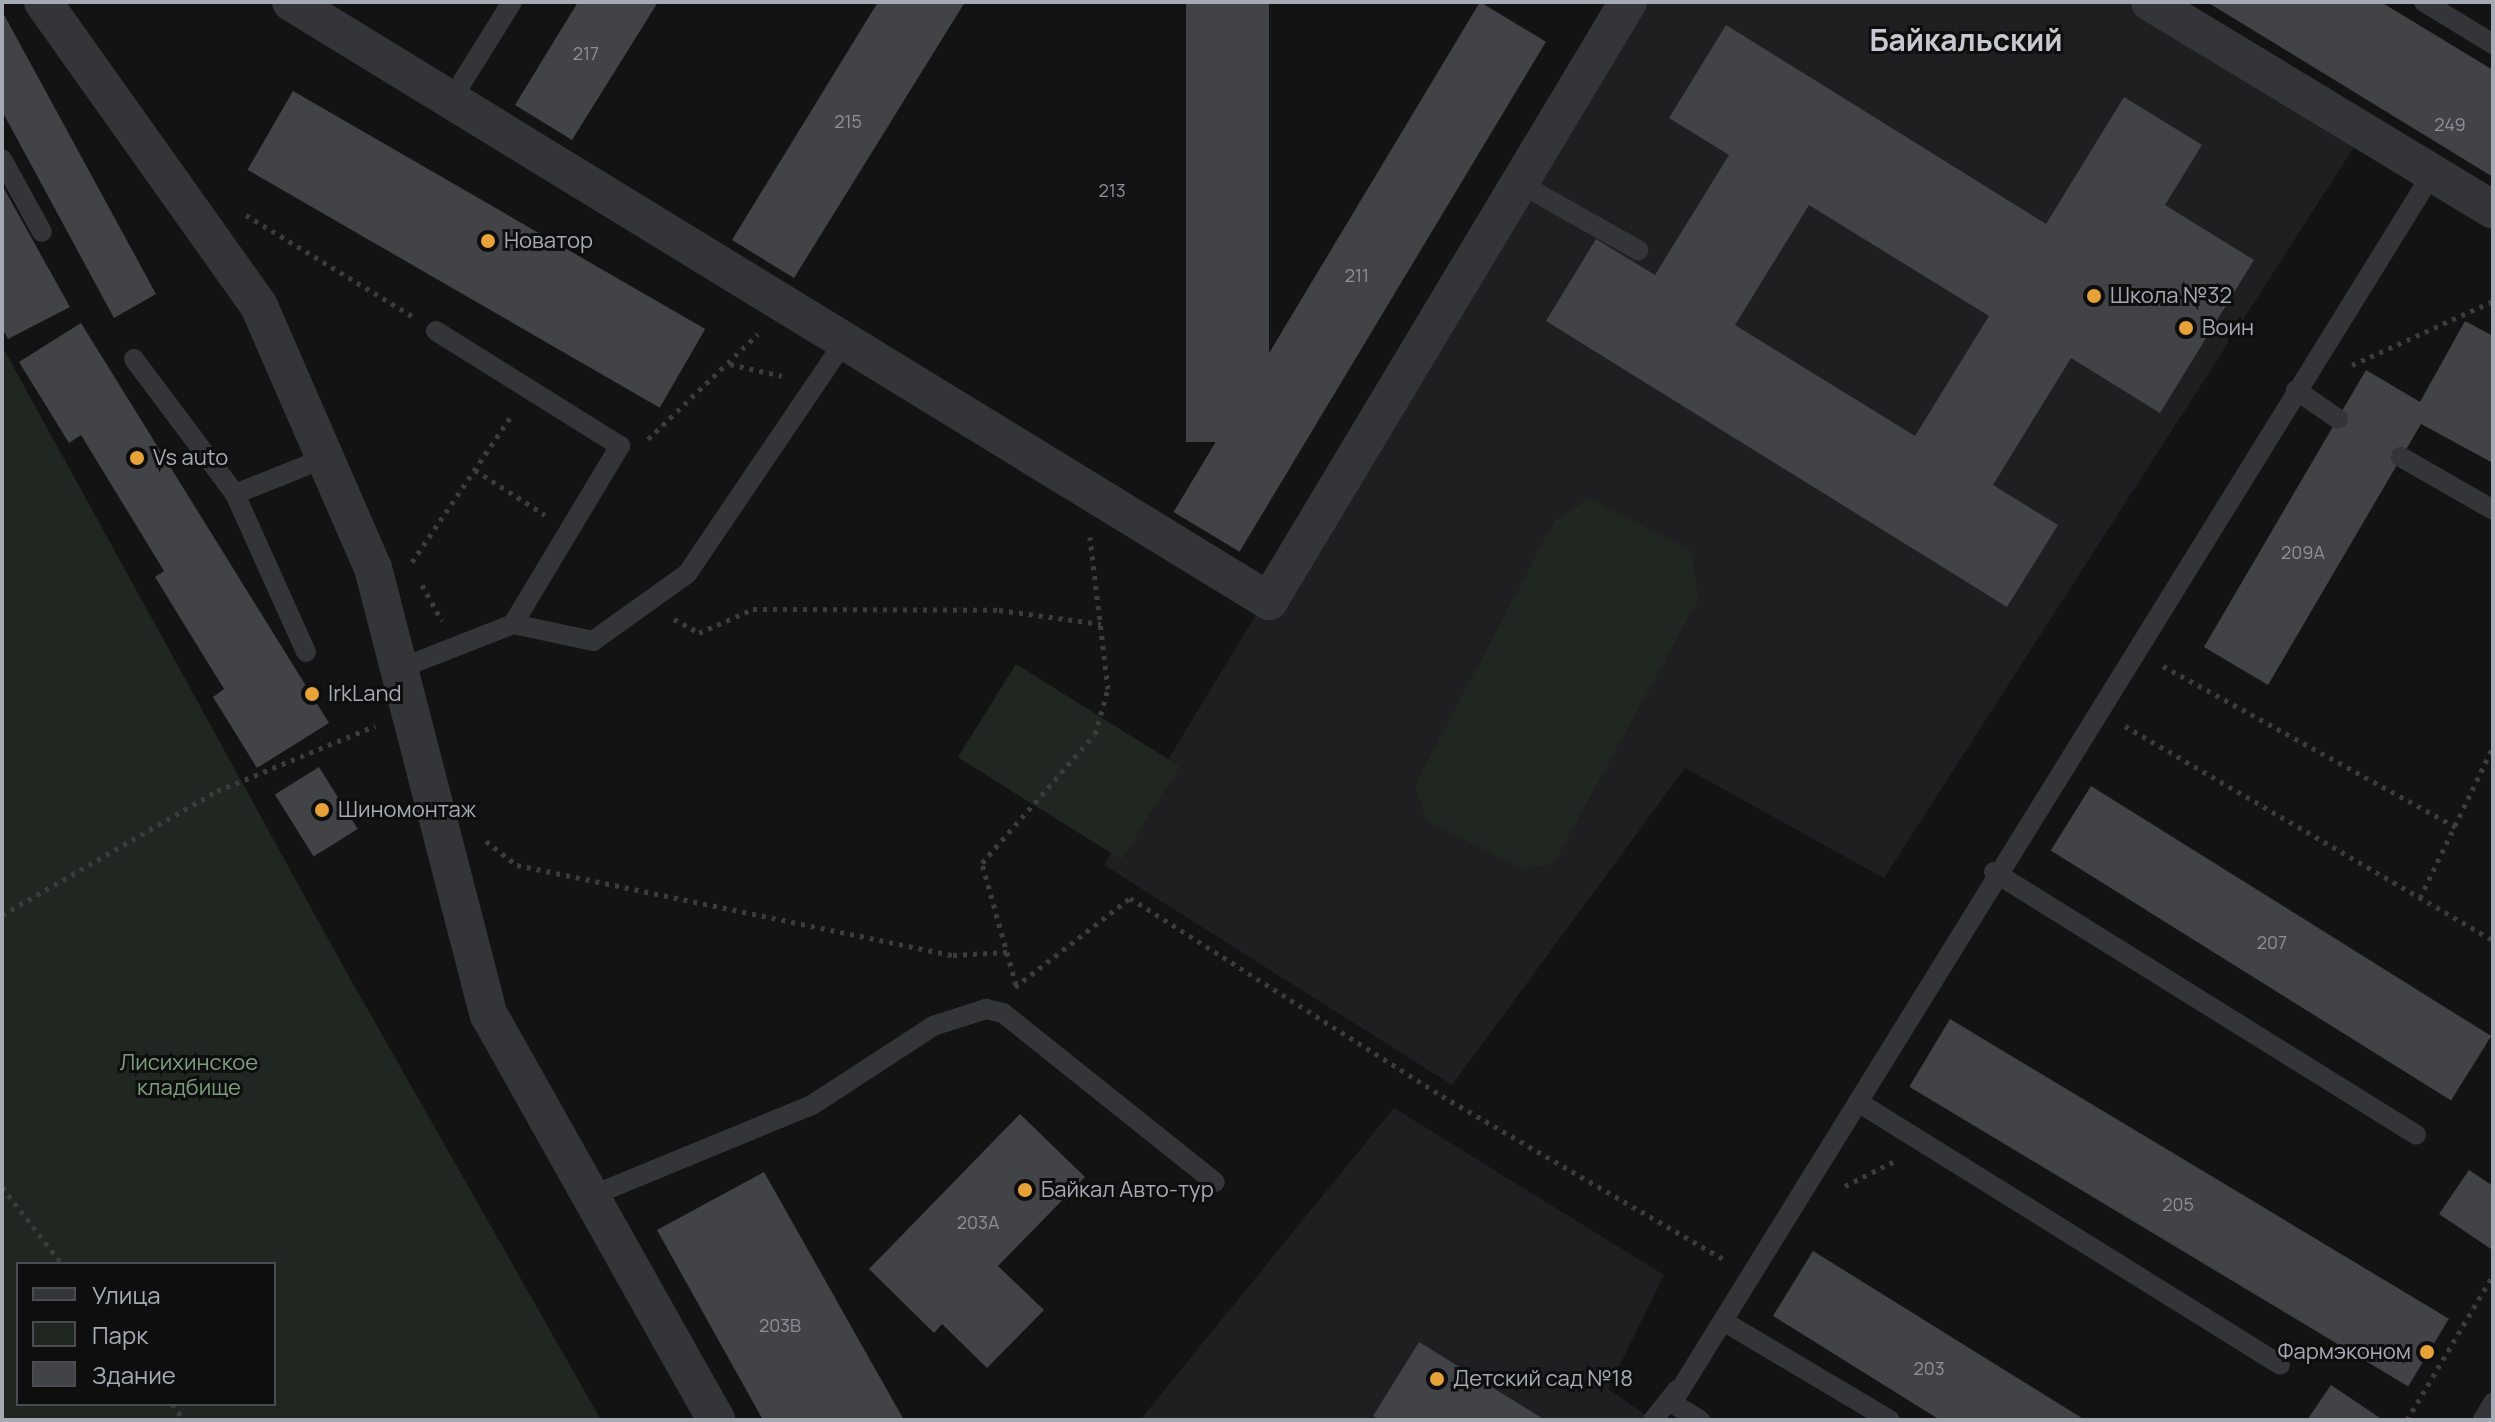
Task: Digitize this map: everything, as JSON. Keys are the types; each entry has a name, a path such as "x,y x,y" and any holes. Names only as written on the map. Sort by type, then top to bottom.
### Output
{"street":[{"path":"43,2 259,306 373,568 413,710 489,1015 716,1420"},
{"path":"291,2 1269,601 1628,2"},
{"path":"2150,2 2493,210"}],"lane":[{"path":"451,100 512,2"},
{"path":"2424,2 2493,44"},
{"path":"2,159 42,232"},
{"path":"1700,1420 1672,1403 1858,1102 1994,872 2432,174"},
{"path":"1519,183 1638,250"},
{"path":"436,331 620,446 513,624"},
{"path":"401,668 513,624 593,641 687,574 845,341"},
{"path":"134,359 235,494 306,652"},
{"path":"2296,390 2338,419"},
{"path":"2401,457 2493,510"},
{"path":"235,494 325,458"},
{"path":"1994,872 2416,1135"},
{"path":"591,1196 812,1105 933,1026 986,1009 1003,1013 1215,1182"},
{"path":"1858,1102 2280,1365"},
{"path":"1723,1321 1890,1420"},
{"path":"1653,1420 1688,1378"},
{"path":"2483,1420 2493,1403"}],"path":[{"path":"193,217 243,213 436,331"},
{"path":"2296,390 2493,301"},
{"path":"620,446 658,437 786,305"},
{"path":"729,364 816,384"},
{"path":"456,647 411,564 529,390"},
{"path":"475,470 569,530"},
{"path":"1016,986 982,863 1095,734 1108,689 1084,488"},
{"path":"645,603 699,633 753,609 999,610 1101,624"},
{"path":"2134,650 2456,827"},
{"path":"2,915 217,791 413,710"},
{"path":"2097,710 2493,940"},
{"path":"2420,898 2493,747"},
{"path":"435,801 517,865 953,955 1007,952"},
{"path":"986,1009 1130,898 1429,1088 1752,1275"},
{"path":"1805,1188 1823,1197 1928,1145"},
{"path":"2,1187 60,1262"},
{"path":"2407,1420 2493,1275"}],"shaded area":[{"path":"1628,2 2133,2 2356,144 1884,878 1685,768 1452,1085 1104,865"},
{"path":"1394,1108 1664,1275 1608,1389 1653,1420 1140,1420"}],"green space":[{"name":"Лисихинское кладбище","path":"2,346 343,966 601,1420 2,1420"},
{"path":"1589,499 1692,551 1698,600 1553,864 1523,869 1426,820 1415,785 1555,520"},
{"path":"1016,664 1180,766 1121,860 958,757"}],"building":[{"path":"578,2 658,2 572,140 515,105"},
{"path":"878,2 965,2 794,278 732,240"},
{"path":"1186,2 1269,2 1269,442 1186,442"},
{"path":"1480,2 1546,42 1240,552 1174,512"},
{"path":"2207,2 2381,2 2493,70 2493,177"},
{"path":"2,11 156,294 114,318 2,111"},
{"name":"Школа №32","path":"1726,25 2046,224 2124,97 2202,145 2165,205 2254,260 2160,413 2071,358 1993,485 2058,525 2007,607 1546,321 1596,239 1655,275 1729,155 1669,118","holes":["1809,205 1989,316 1915,436 1735,325"]},
{"path":"293,91 705,329 660,408 248,170"},
{"path":"2,185 70,307 8,339 2,328"},
{"path":"2465,321 2493,336 2493,463 2421,424 2268,685 2204,647 2366,370 2420,402"},
{"path":"81,323 329,723 257,768 213,697 224,689 155,577 164,571 81,435 69,443 19,362"},
{"path":"319,767 358,829 314,856 275,795"},
{"path":"2091,786 2491,1036 2451,1101 2051,850"},
{"path":"1950,1019 2449,1319 2408,1386 1909,1087"},
{"path":"1020,1114 1085,1177 998,1266 1044,1310 987,1368 942,1324 934,1333 869,1269"},
{"path":"2469,1170 2493,1186 2491,1249 2439,1214"},
{"path":"764,1172 904,1420 763,1420 657,1230"},
{"path":"1813,1251 2085,1420 1940,1420 1773,1316"},
{"name":"Детский сад №18","path":"1419,1342 1545,1420 1380,1420 1373,1416"},
{"path":"2331,1385 2383,1420 2307,1420"}],"place":[{"name":"Новатор","path":"488,241"},
{"name":"Школа №32","path":"2094,296"},
{"name":"Воин","path":"2186,328"},
{"name":"Vs auto","path":"137,458"},
{"name":"IrkLand","path":"312,694"},
{"name":"Шиномонтаж","path":"322,810"},
{"name":"Байкал Авто-тур","path":"1025,1190"},
{"name":"Фармэконом","path":"2427,1352"},
{"name":"Детский сад №18","path":"1437,1379"}],"district":[{"name":"Байкальский","path":"1966,40"}]}
